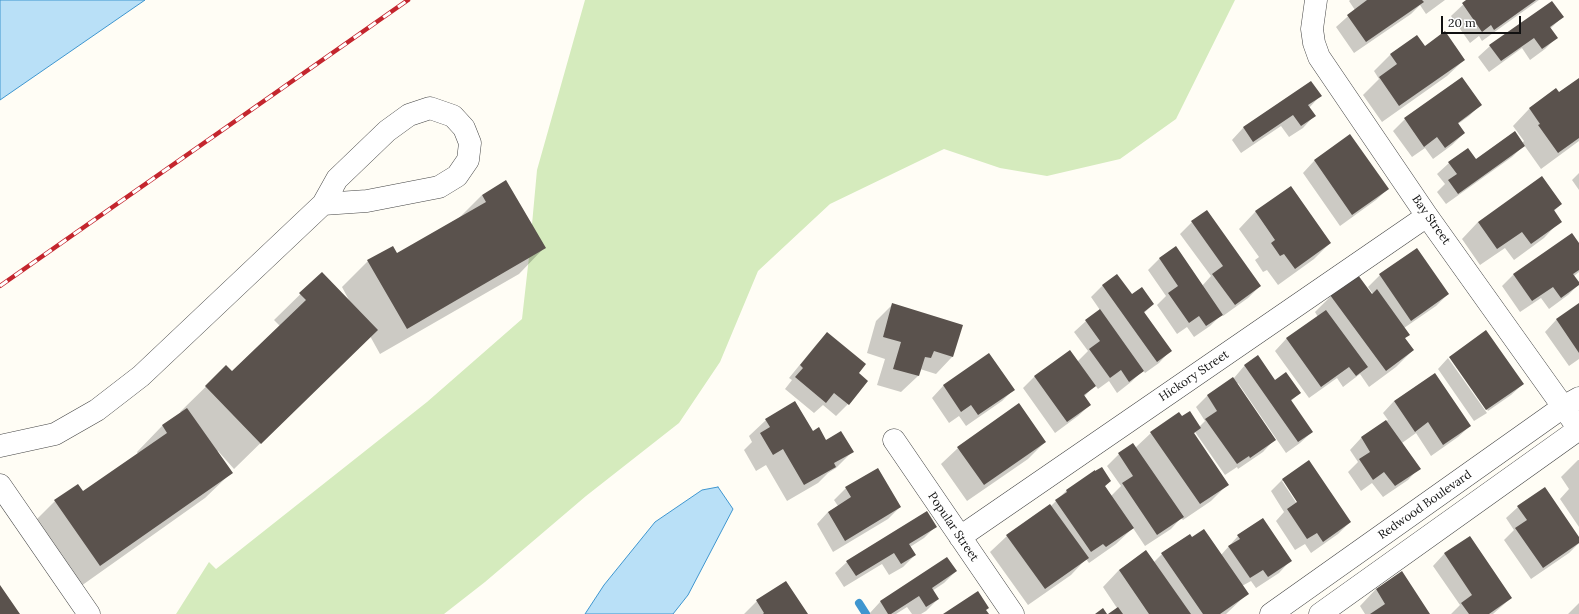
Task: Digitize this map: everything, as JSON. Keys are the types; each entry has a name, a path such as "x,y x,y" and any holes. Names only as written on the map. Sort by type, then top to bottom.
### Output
{"street":[{"name":"Bay Street","path":"1316,0 1312,29 1314,43 1319,57 1427,216 1571,402 1579,429"},
{"path":"0,446 55,434 97,410 141,376 323,204 337,179 387,131 410,115 430,108 453,116 464,128 470,143 468,160 457,176 439,187 367,201 323,204"},
{"name":"Hickory Street","path":"960,537 1427,216"},
{"name":"Redwood Boulevard","path":"1271,614 1293,608 1571,402"},
{"path":"1320,614 1579,429"},
{"name":"Popular Street","path":"894,440 1013,614"},
{"path":"0,485 89,614"}],"green space":[{"path":"585,0 1235,0 1176,119 1120,159 1047,176 1000,168 944,149 830,204 758,271 720,362 679,423 586,496 485,582 444,614 176,614 209,562 216,569 427,402 522,319 537,170"}],"water":[{"path":"0,0 145,0 0,100"},
{"path":"718,487 733,509 688,595 673,614 585,614 604,585 655,522 702,490"}],"building":[{"path":"1367,0 1422,0 1424,2 1366,42 1347,15"},
{"path":"1466,0 1536,0 1494,30 1491,25 1482,32 1462,3"},
{"path":"1552,1 1564,17 1550,27 1558,38 1542,49 1534,38 1501,61 1489,45"},
{"path":"1445,31 1465,60 1399,106 1379,77 1397,64 1390,54 1417,35 1425,46"},
{"path":"1462,77 1482,105 1458,123 1465,133 1445,148 1437,137 1424,147 1404,118"},
{"path":"1579,78 1579,138 1558,153 1538,125 1540,124 1529,108 1556,88 1559,92"},
{"path":"1311,81 1322,96 1308,105 1316,116 1301,126 1293,115 1253,142 1243,127"},
{"path":"1515,131 1525,146 1458,194 1448,180 1457,174 1448,162 1468,148 1476,159"},
{"path":"1350,134 1389,189 1352,215 1314,160"},
{"path":"1542,176 1562,204 1554,210 1562,222 1531,244 1522,232 1497,249 1478,222"},
{"path":"506,180 546,248 407,329 367,260 393,246 397,253 486,202 482,195"},
{"path":"1291,186 1331,243 1295,269 1284,254 1280,256 1271,243 1275,240 1255,211"},
{"path":"1207,210 1261,286 1235,305 1212,274 1223,266 1191,221"},
{"path":"1572,233 1579,243 1579,270 1573,274 1579,282 1579,285 1561,298 1553,287 1532,301 1513,274"},
{"path":"1176,246 1223,315 1206,326 1199,316 1189,323 1168,293 1178,286 1159,258"},
{"path":"1417,248 1449,294 1411,321 1379,274"},
{"path":"322,272 378,330 261,444 205,386 226,365 232,371 306,300 299,293"},
{"path":"1117,274 1132,294 1142,287 1154,304 1144,312 1172,351 1157,362 1102,285"},
{"path":"1358,275 1372,294 1377,289 1410,335 1405,338 1414,350 1386,371 1330,295"},
{"path":"892,303 963,325 953,357 934,351 931,358 925,357 919,376 893,369 901,342 883,337"},
{"path":"1579,303 1579,353 1556,319"},
{"path":"1100,309 1144,371 1129,382 1121,370 1110,378 1089,349 1100,341 1085,320"},
{"path":"1326,310 1368,367 1356,376 1349,367 1321,387 1286,338"},
{"path":"1486,330 1524,384 1486,410 1449,357"},
{"path":"827,332 866,364 859,373 868,381 849,405 834,393 826,403 795,377 803,368 800,365"},
{"path":"1070,350 1096,386 1084,395 1091,405 1067,422 1034,376"},
{"path":"989,353 1015,390 978,415 971,405 961,412 943,385"},
{"path":"1258,355 1275,380 1286,372 1301,393 1291,400 1313,432 1298,442 1244,365"},
{"path":"1435,373 1471,426 1443,445 1428,422 1415,432 1394,401"},
{"path":"1233,377 1276,440 1250,458 1249,456 1237,464 1205,419 1217,411 1207,395"},
{"path":"795,401 813,431 819,427 826,440 841,431 854,452 834,463 836,467 804,485 783,449 773,455 760,433 770,427 765,419"},
{"path":"1019,403 1046,442 984,485 957,447"},
{"path":"187,408 233,473 100,566 54,500 78,484 83,491 167,433 162,425"},
{"path":"1190,411 1201,428 1194,433 1229,485 1200,504 1150,432 1179,412 1182,416"},
{"path":"1386,420 1421,469 1395,486 1384,472 1373,480 1359,459 1370,452 1361,437"},
{"path":"1133,443 1184,517 1157,535 1122,483 1133,476 1118,453"},
{"path":"1309,460 1351,522 1323,542 1317,533 1307,539 1287,509 1297,502 1282,479"},
{"path":"1102,467 1111,481 1105,486 1134,528 1106,547 1103,544 1091,552 1055,500 1067,492 1066,490 1095,470"},
{"path":"878,468 901,507 845,541 828,512 851,497 845,487"},
{"path":"1545,487 1579,537 1579,543 1543,568 1515,528 1527,520 1517,506"},
{"path":"1050,504 1089,558 1045,589 1006,535"},
{"path":"927,511 937,527 909,544 916,555 901,564 894,553 856,576 846,561"},
{"path":"1263,518 1292,561 1268,577 1263,570 1250,578 1228,546 1240,539 1237,535"},
{"path":"1204,529 1249,594 1220,614 1203,614 1161,553 1190,534 1192,537"},
{"path":"1470,536 1512,598 1489,614 1469,614 1461,603 1472,595 1444,553"},
{"path":"1146,550 1191,614 1149,614 1119,570"},
{"path":"947,557 957,571 932,588 939,599 926,607 919,596 891,614 888,614 880,601"},
{"path":"1402,571 1430,614 1370,614 1385,604 1376,589"},
{"path":"786,581 808,614 763,614 764,613 756,600"},
{"path":"0,585 20,614 0,614"},
{"path":"978,591 989,608 986,610 989,614 943,614"},
{"path":"1118,607 1123,614 1108,614"},
{"path":"1103,608 1107,614 1095,614"}],"waterway":[{"path":"859,603 866,614"}],"railway":[{"path":"0,286 408,0"}]}
